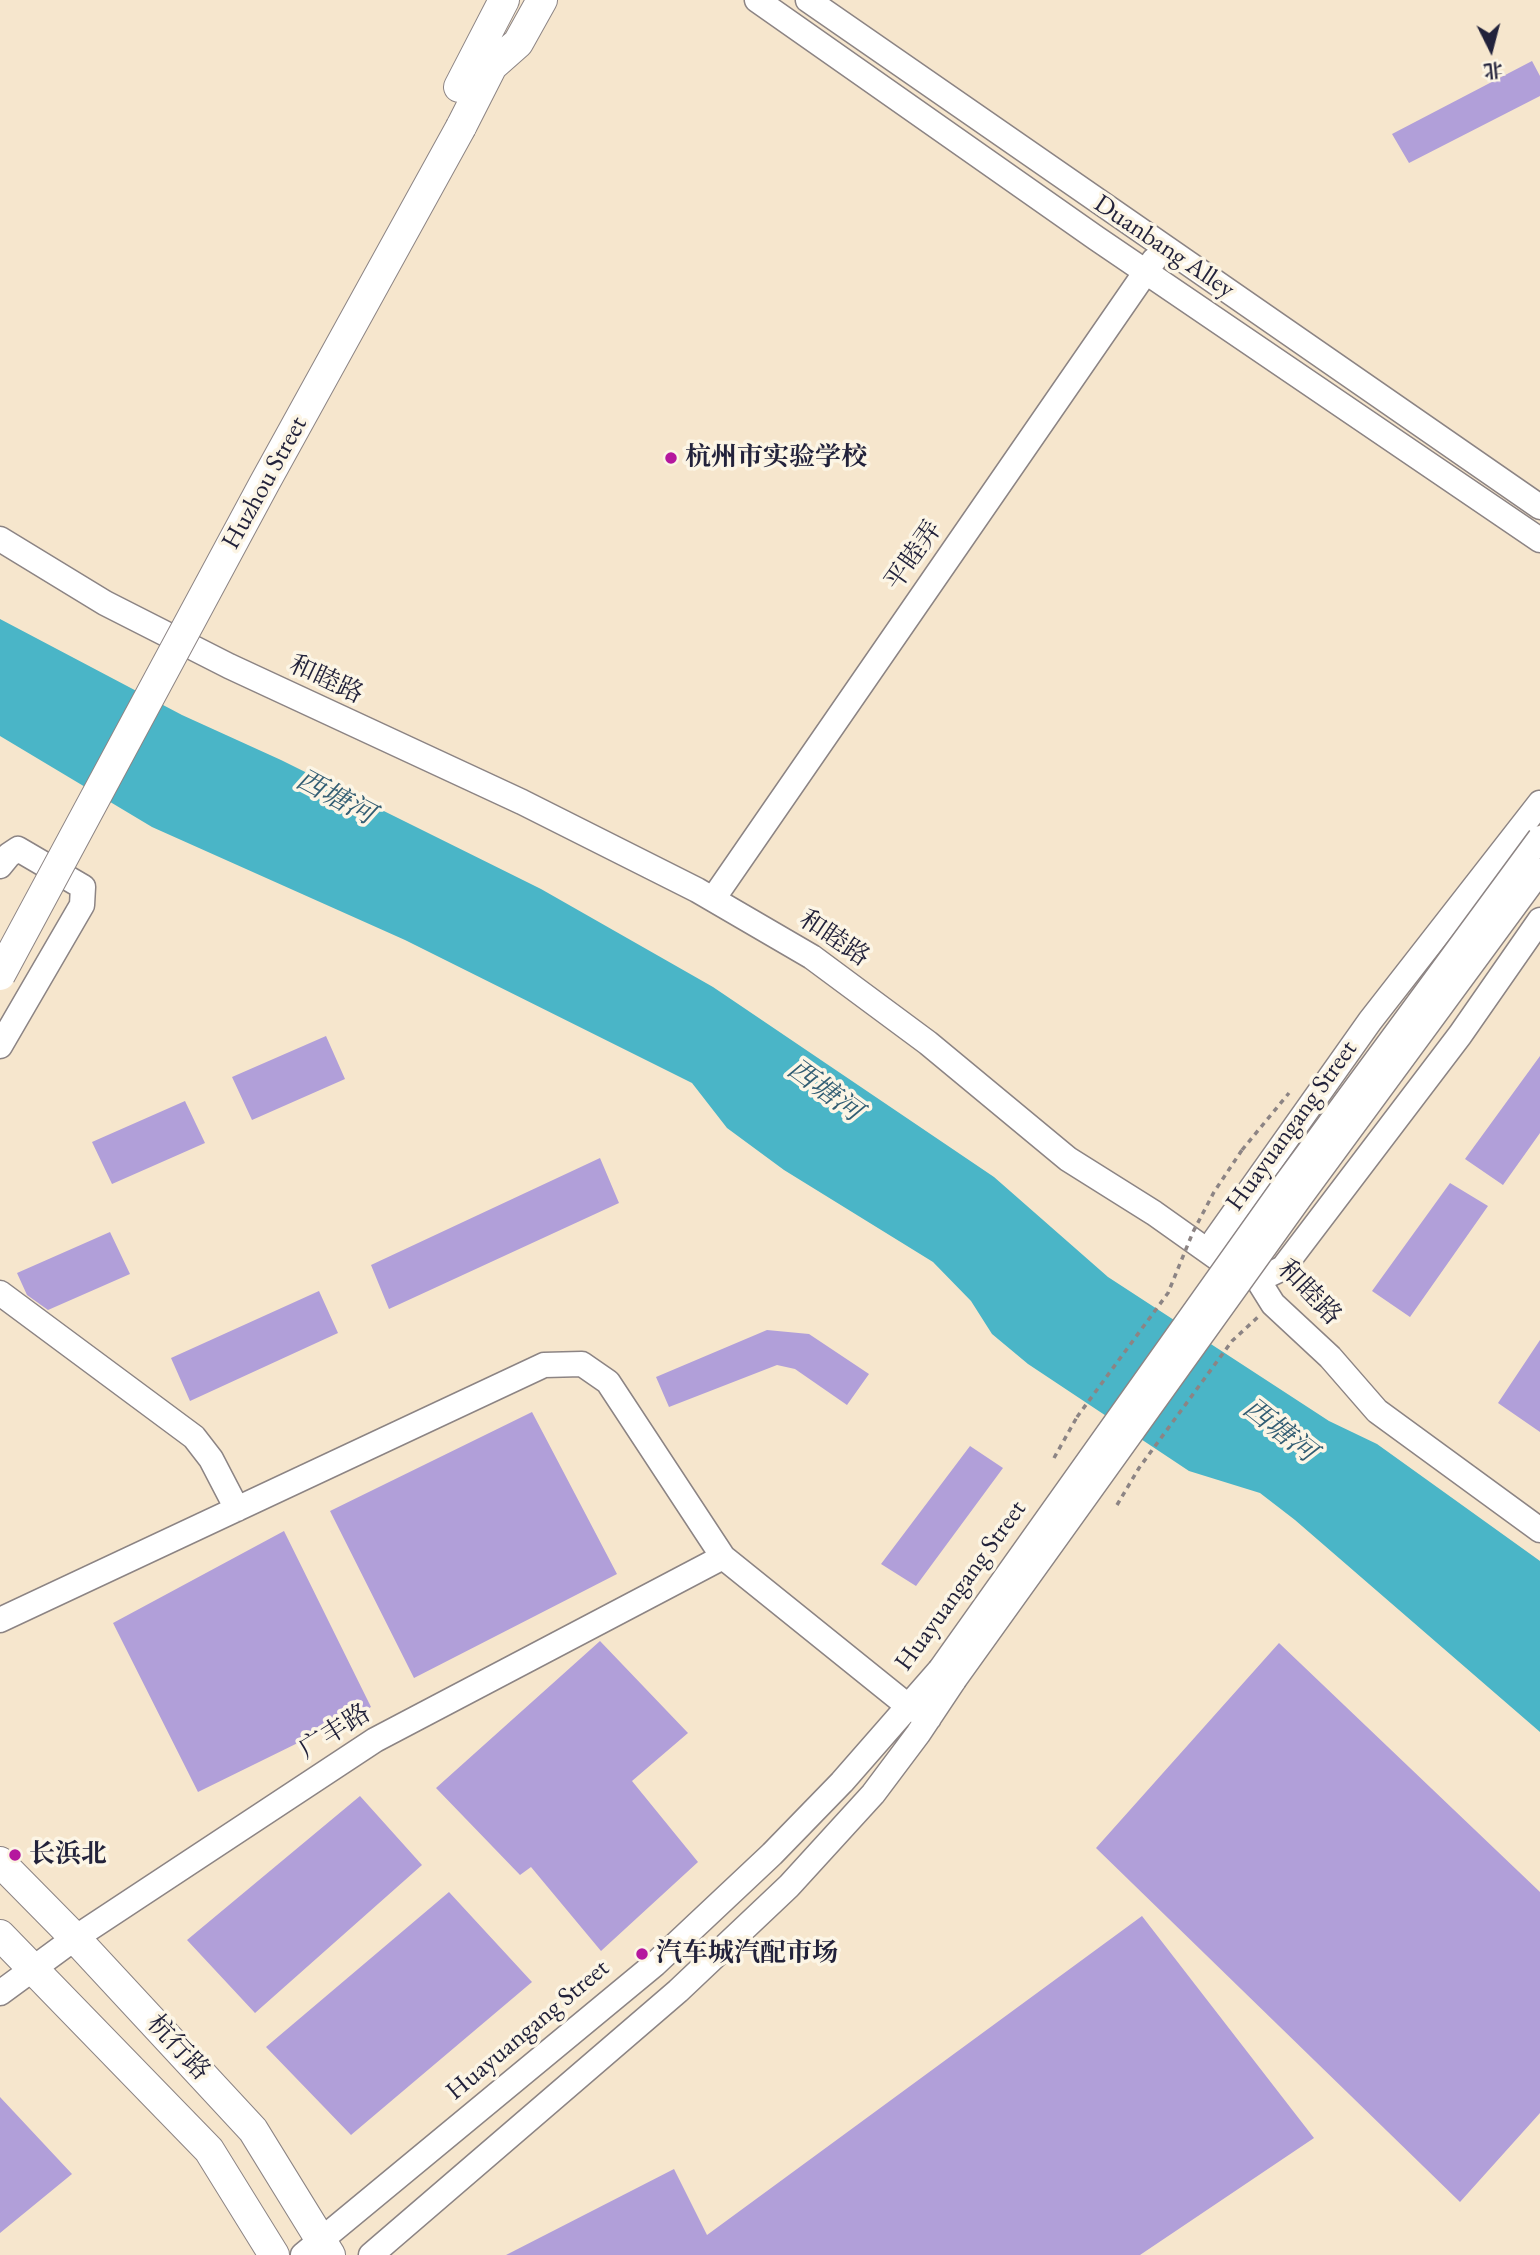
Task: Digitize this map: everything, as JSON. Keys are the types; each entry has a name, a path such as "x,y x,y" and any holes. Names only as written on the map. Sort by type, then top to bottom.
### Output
{"main road":[{"name":"Huzhou Street","path":"0,975 271,472 453,121 504,0"},
{"name":"Huzhou Street","path":"0,934 244,481 453,121 492,66 518,43 542,0"},
{"name":"杭行路","path":"0,1862 75,1938 253,2130 318,2250"},
{"name":"杭行路","path":"0,1935 209,2150 274,2255"}],"street":[{"name":"Duanbang Alley","path":"757,0 1146,271 1540,540"},
{"name":"Duanbang Alley","path":"808,0 1540,507"},
{"name":"平睦弄","path":"713,899 1163,247"},
{"name":"和睦路","path":"0,539 105,603 229,666 522,802 713,899 812,957 928,1043 1068,1159 1154,1213 1216,1257 1258,1280 1273,1304 1330,1357 1377,1411 1540,1530"},
{"path":"1216,1257 1214,1240 1370,1021 1540,803"},
{"name":"Huayuangang Street","path":"947,1675 1284,1186 1540,838"},
{"path":"0,866 18,849 83,887 82,905 0,1046"},
{"name":"Huayuangang Street","path":"371,2255 678,1991 789,1886 873,1794 919,1712 1540,871"},
{"path":"1258,1280 1283,1268 1452,1045 1540,920"},
{"path":"0,1293 194,1437 211,1459 237,1509"},
{"path":"0,1620 544,1365 582,1364 608,1382 723,1558 919,1712"},
{"name":"广丰路","path":"0,1993 75,1938 375,1740 723,1558"},
{"name":"Huayuangang Street","path":"318,2250 654,1964 772,1854 842,1782 919,1712"}],"path":[{"path":"1054,1458 1077,1417 1168,1293 1193,1232 1241,1150 1289,1094"},
{"path":"1117,1506 1139,1468 1232,1340 1273,1304"}],"water":[{"name":"西塘河","path":"0,619 182,715 281,760 541,889 713,987 994,1177 1108,1277 1329,1421 1377,1444 1540,1561 1540,1732 1295,1520 1260,1493 1189,1471 1028,1364 992,1334 971,1301 933,1262 784,1170 727,1128 692,1083 405,940 152,827 0,736"}],"building":[{"path":"1532,61 1540,76 1540,96 1409,163 1392,134"},
{"path":"326,1036 345,1079 252,1120 232,1077"},
{"path":"1540,1056 1540,1133 1503,1185 1465,1159"},
{"path":"185,1101 205,1143 112,1184 92,1142"},
{"path":"600,1158 619,1203 389,1309 371,1265"},
{"path":"1450,1183 1488,1206 1410,1317 1372,1291"},
{"path":"110,1232 130,1274 48,1310 27,1295 17,1273"},
{"path":"319,1291 338,1333 190,1401 171,1358"},
{"path":"767,1330 809,1334 869,1374 847,1405 795,1369 777,1365 669,1407 656,1377"},
{"path":"1540,1340 1540,1432 1498,1403"},
{"path":"532,1412 617,1574 414,1678 330,1511"},
{"path":"970,1446 1003,1468 916,1586 881,1564"},
{"path":"284,1531 371,1707 198,1792 113,1623"},
{"path":"600,1641 688,1733 632,1781 698,1862 601,1951 531,1867 520,1875 436,1788"},
{"path":"1279,1643 1540,1892 1540,2113 1460,2202 1096,1848"},
{"path":"360,1796 422,1865 255,2013 187,1940"},
{"path":"449,1892 532,1982 351,2135 266,2047"},
{"path":"1142,1916 1314,2138 1140,2255 506,2255 674,2169 707,2235"},
{"path":"0,2097 72,2174 0,2233"}],"place":[{"name":"杭州市实验学校","path":"671,458"},
{"name":"长浜北","path":"15,1855"},
{"name":"汽车城汽配市场","path":"642,1954"}]}
